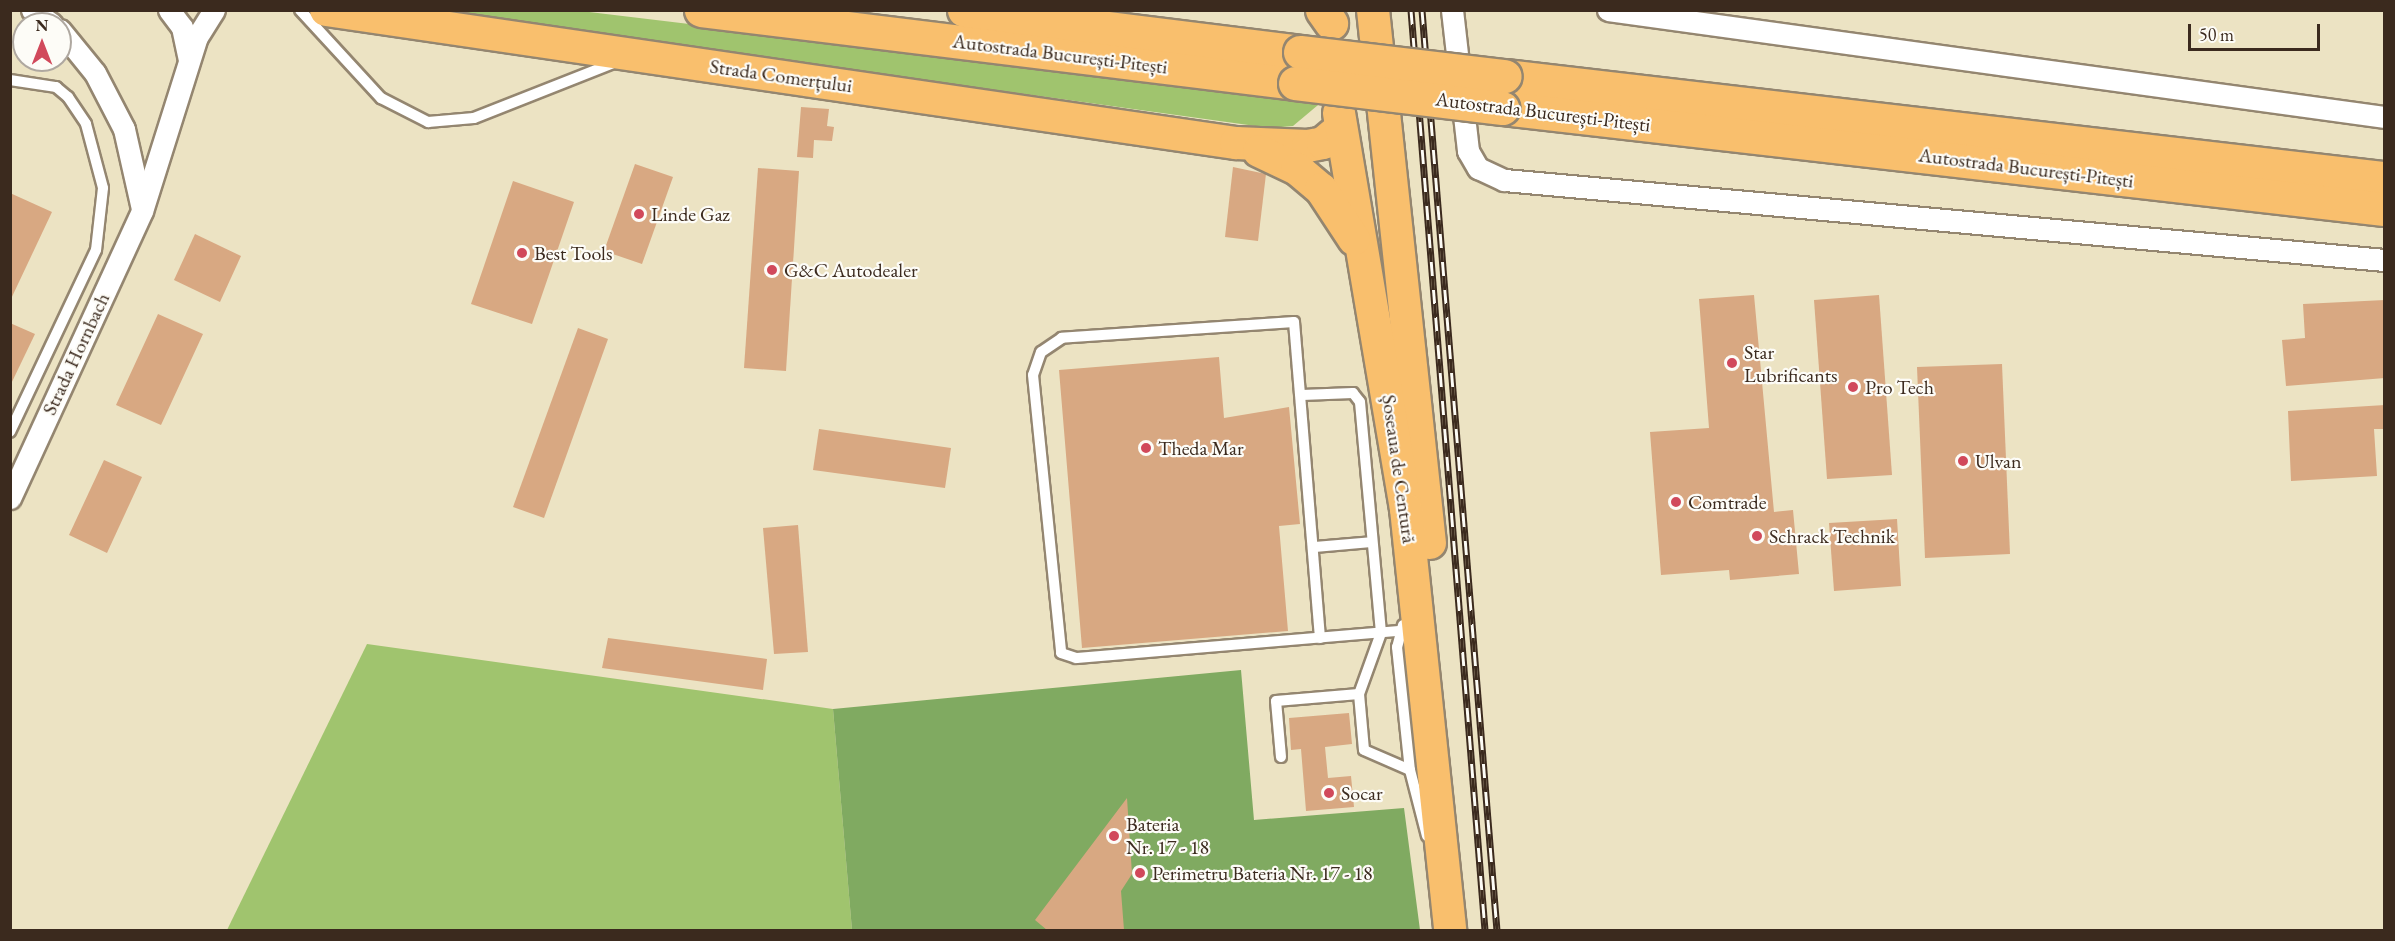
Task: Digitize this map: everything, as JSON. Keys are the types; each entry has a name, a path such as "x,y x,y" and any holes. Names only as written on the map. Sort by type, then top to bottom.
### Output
{"highway":[{"name":"Autostrada București-Pitești","path":"702,10 1298,67 1504,92 2385,209"},
{"name":"Autostrada București-Pitești","path":"964,10 1002,13 1298,67"},
{"name":"Autostrada București-Pitești","path":"1504,92 2385,178"}],"main road":[{"name":"Strada Comerțului","path":"326,10 1236,143"},
{"name":"Șoseaua de Centură","path":"1373,10 1425,483 1465,930"},
{"name":"Șoseaua de Centură","path":"1328,15 1341,128 1360,250 1386,381 1408,620 1444,873 1449,930"},
{"path":"1236,143 1308,146 1323,143 1341,128"},
{"path":"1236,143 1297,169 1321,189 1360,250"}],"street":[{"name":"Strada Hornbach","path":"169,10 185,34 189,59"},
{"name":"Strada Hornbach","path":"10,498 142,211 170,134 189,59 214,10"},
{"path":"1452,10 1468,151 1478,168 1504,180 2385,260"},
{"path":"1608,10 2385,117"},
{"path":"72,45 94,73 124,129 142,211"}],"lane":[{"path":"300,10 381,98 428,122 474,118 638,55"},
{"path":"10,80 56,87 68,97 86,124 103,188 96,250 10,432"},
{"path":"1320,638 1296,328 1289,319 1062,338 1041,352 1033,375 1061,653 1076,658 1320,638 1381,633 1408,620 1410,770 1422,820 1444,873"},
{"path":"1302,395 1358,396 1381,633 1359,694 1364,750 1410,770"},
{"path":"1314,547 1372,542"},
{"path":"1281,756 1276,701 1359,694"}],"green space":[{"path":"427,11 581,11 1324,100 1293,126 1270,128"},
{"path":"367,644 833,709 852,930 227,930"},
{"path":"1241,670 1254,820 1404,808 1420,930 852,930 833,709"}],"building":[{"path":"801,107 829,109 827,126 834,127 832,141 814,140 813,158 797,157"},
{"name":"Linde Gaz","path":"635,164 673,177 642,264 604,251"},
{"path":"1233,167 1266,174 1258,241 1225,237"},
{"name":"G&C Autodealer","path":"758,168 799,171 786,371 744,368"},
{"name":"Best Tools","path":"513,181 574,202 532,324 471,304"},
{"path":"10,193 52,212 10,301"},
{"path":"195,234 241,256 220,302 174,280"},
{"path":"1754,295 1774,512 1793,510 1799,574 1730,580 1729,570 1661,575 1650,432 1709,428 1699,299"},
{"name":"Pro Tech","path":"1879,295 1892,475 1827,479 1814,300"},
{"path":"2385,300 2385,378 2286,386 2282,340 2305,338 2303,304"},
{"path":"158,314 203,334 161,425 116,405"},
{"path":"10,323 35,334 10,386"},
{"path":"578,328 608,339 544,518 513,507"},
{"name":"Theda Mar","path":"1219,357 1224,418 1289,407 1300,524 1279,526 1288,631 1082,648 1059,370"},
{"name":"Ulvan","path":"2002,364 2010,554 1925,558 1917,367"},
{"path":"2385,405 2385,429 2374,429 2377,476 2291,481 2288,411"},
{"path":"819,429 951,448 945,488 813,470"},
{"path":"104,460 142,477 107,553 69,535"},
{"path":"1897,519 1901,586 1834,591 1829,523"},
{"path":"798,525 808,652 774,654 763,528"},
{"path":"608,638 767,659 763,690 602,668"},
{"name":"Socar","path":"1349,713 1352,744 1325,747 1328,778 1351,776 1354,807 1306,811 1301,749 1291,750 1289,718"},
{"name":"Bateria Nr. 17 - 18","path":"1127,798 1132,874 1121,891 1124,930 1047,930 1035,920"}],"railway":[{"path":"1411,10 1485,930"},
{"path":"1422,10 1497,930"}],"place":[{"name":"Linde Gaz","path":"639,214"},
{"name":"Best Tools","path":"522,253"},
{"name":"G&C Autodealer","path":"772,270"},
{"name":"Star Lubrificants","path":"1732,363"},
{"name":"Pro Tech","path":"1853,387"},
{"name":"Theda Mar","path":"1146,448"},
{"name":"Ulvan","path":"1963,461"},
{"name":"Comtrade","path":"1676,502"},
{"name":"Schrack Technik","path":"1757,536"},
{"name":"Socar","path":"1329,793"},
{"name":"Bateria Nr. 17 - 18","path":"1114,836"},
{"name":"Perimetru Bateria Nr. 17 - 18","path":"1140,873"}]}
